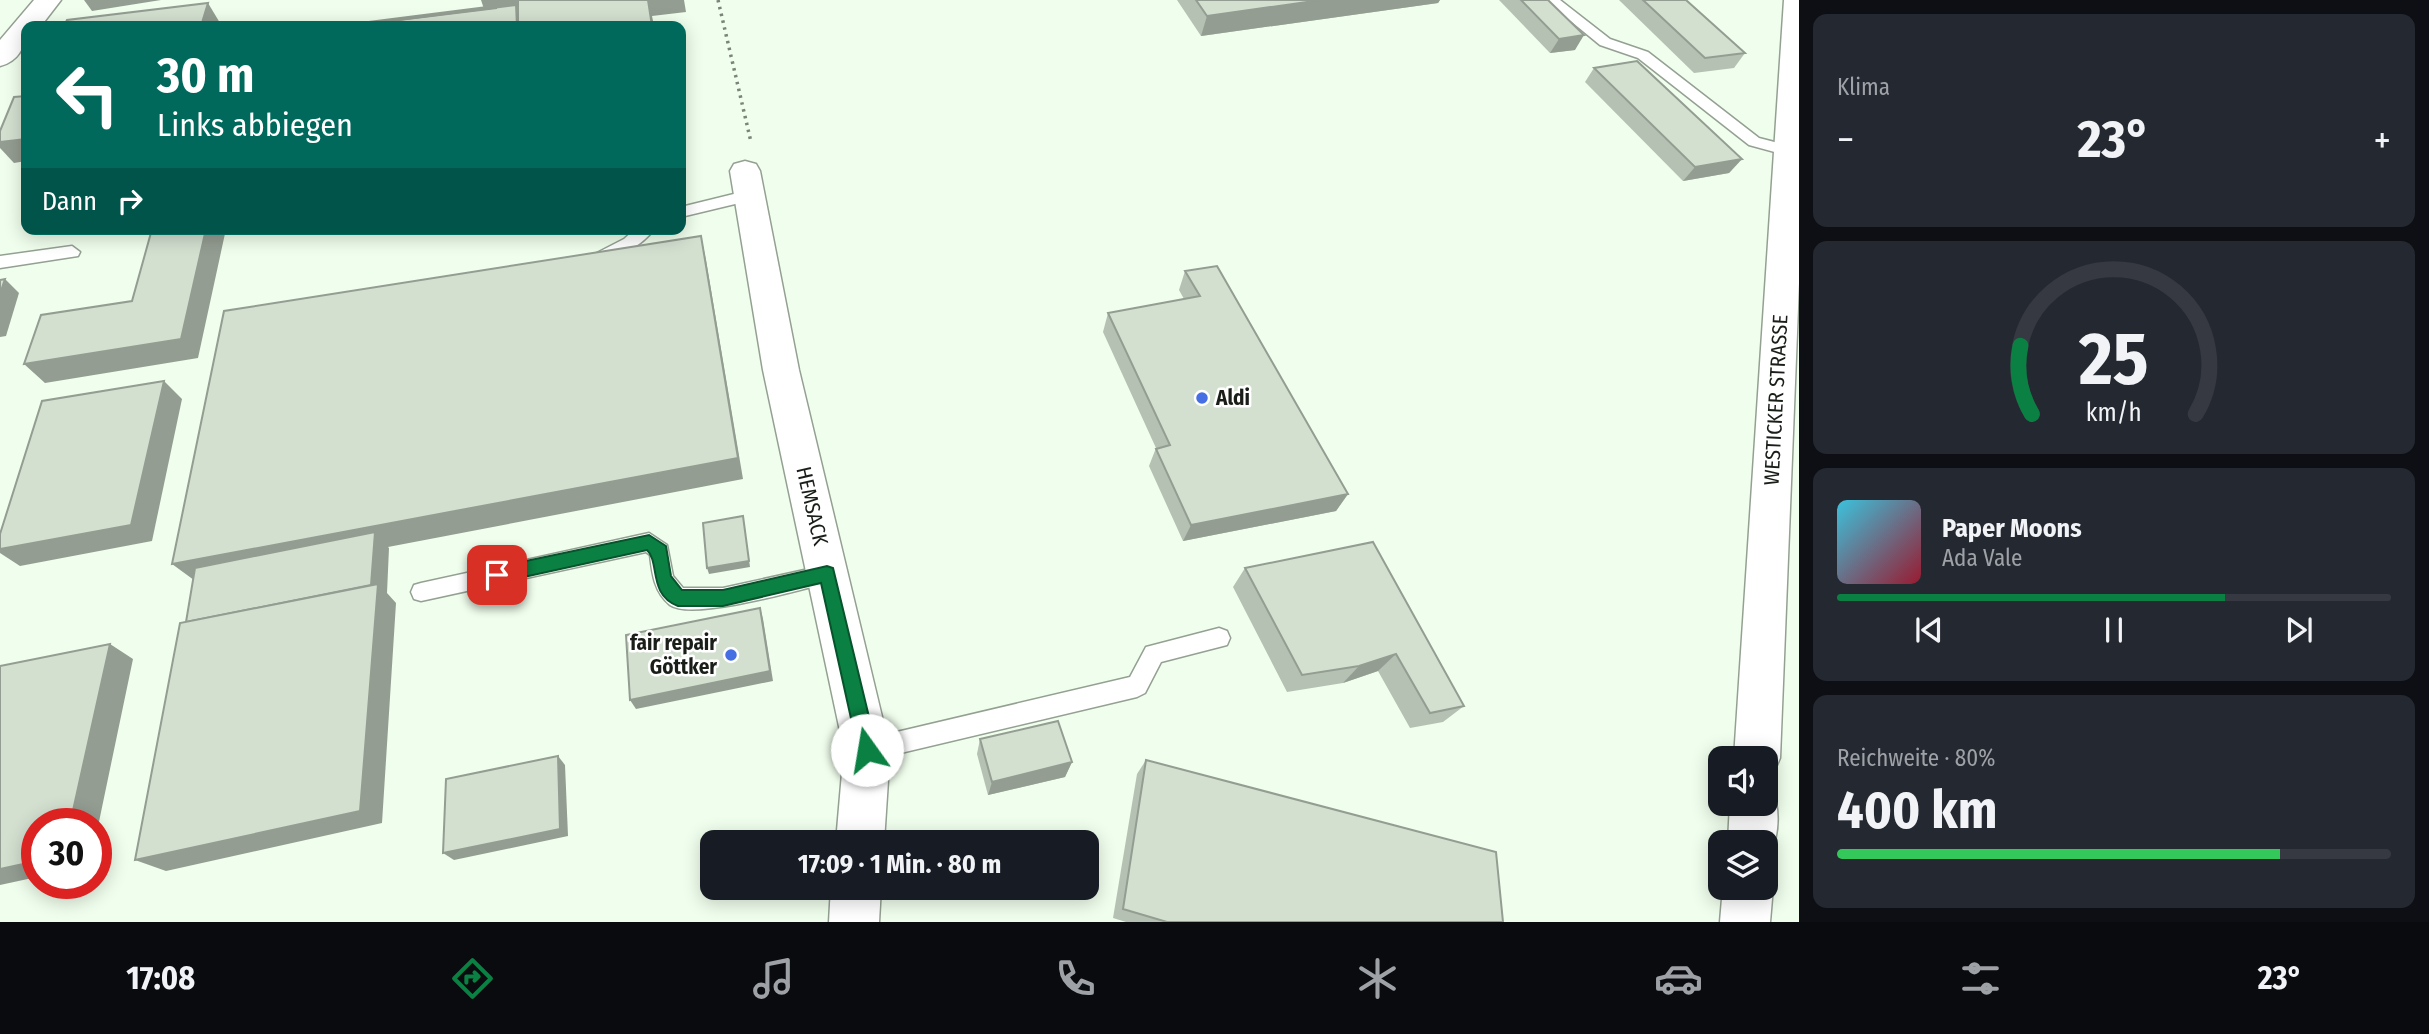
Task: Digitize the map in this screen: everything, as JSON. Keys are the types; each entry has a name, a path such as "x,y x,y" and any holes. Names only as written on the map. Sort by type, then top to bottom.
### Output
{"street":[{"path":"31,21 48,0"},
{"name":"WESTICKER STRASSE","path":"1758,746 1797,0"},
{"path":"0,58 21,33"},
{"name":"HEMSACK","path":"747,183 782,370 867,750 861,830"},
{"path":"853,922 855,900"},
{"path":"1745,922 1747,900"}],"lane":[{"path":"1552,0 1605,41 1643,55 1754,142 1789,151"},
{"path":"686,210 747,183"},
{"path":"586,265 621,248 638,235"},
{"path":"0,261 72,252"},
{"path":"421,592 649,542 660,551 663,579 678,598 723,598 827,573"},
{"path":"867,750 1137,686 1154,654 1219,638"}],"path":[{"path":"718,0 751,141 747,183"}],"building":[{"path":"518,0 648,0 651,21 518,21"},
{"path":"1196,0 1321,0 1207,16"},
{"path":"1521,0 1548,0 1584,35 1559,39"},
{"path":"1643,0 1686,0 1745,53 1705,58"},
{"path":"208,3 203,21 67,20"},
{"path":"516,5 517,21 390,21"},
{"path":"496,6 496,8 377,21"},
{"path":"1637,61 1742,159 1695,167 1594,68"},
{"path":"21,96 21,140 0,142 0,131 14,97"},
{"path":"150,235 205,235 181,339 24,364 41,315 132,301"},
{"path":"701,236 738,458 172,564 224,311"},
{"name":"Aldi","path":"1217,266 1348,494 1191,525 1156,449 1170,445 1108,313 1200,296 1185,271"},
{"path":"5,279 0,294 0,280"},
{"path":"164,381 131,525 0,549 0,534 42,401"},
{"path":"743,516 749,561 707,568 703,523"},
{"path":"375,532 371,585 186,622 195,568"},
{"path":"1373,542 1464,706 1430,713 1396,654 1359,666 1302,675 1245,568"},
{"path":"378,584 360,811 135,860 180,623"},
{"path":"760,608 770,671 630,700 626,635"},
{"path":"110,644 74,808 21,808 21,864 0,869 0,666"},
{"path":"1058,721 1072,762 992,782 980,739"},
{"path":"558,756 560,829 443,853 446,779"},
{"path":"1146,760 1496,852 1503,922 1167,922 1123,909"}],"place":[{"name":"Aldi","path":"1202,398"},
{"name":"fair repair Göttker","path":"731,655"}],"route":[{"path":"497,575 649,542 660,551 663,579 678,598 723,598 827,573 867,750"}]}
